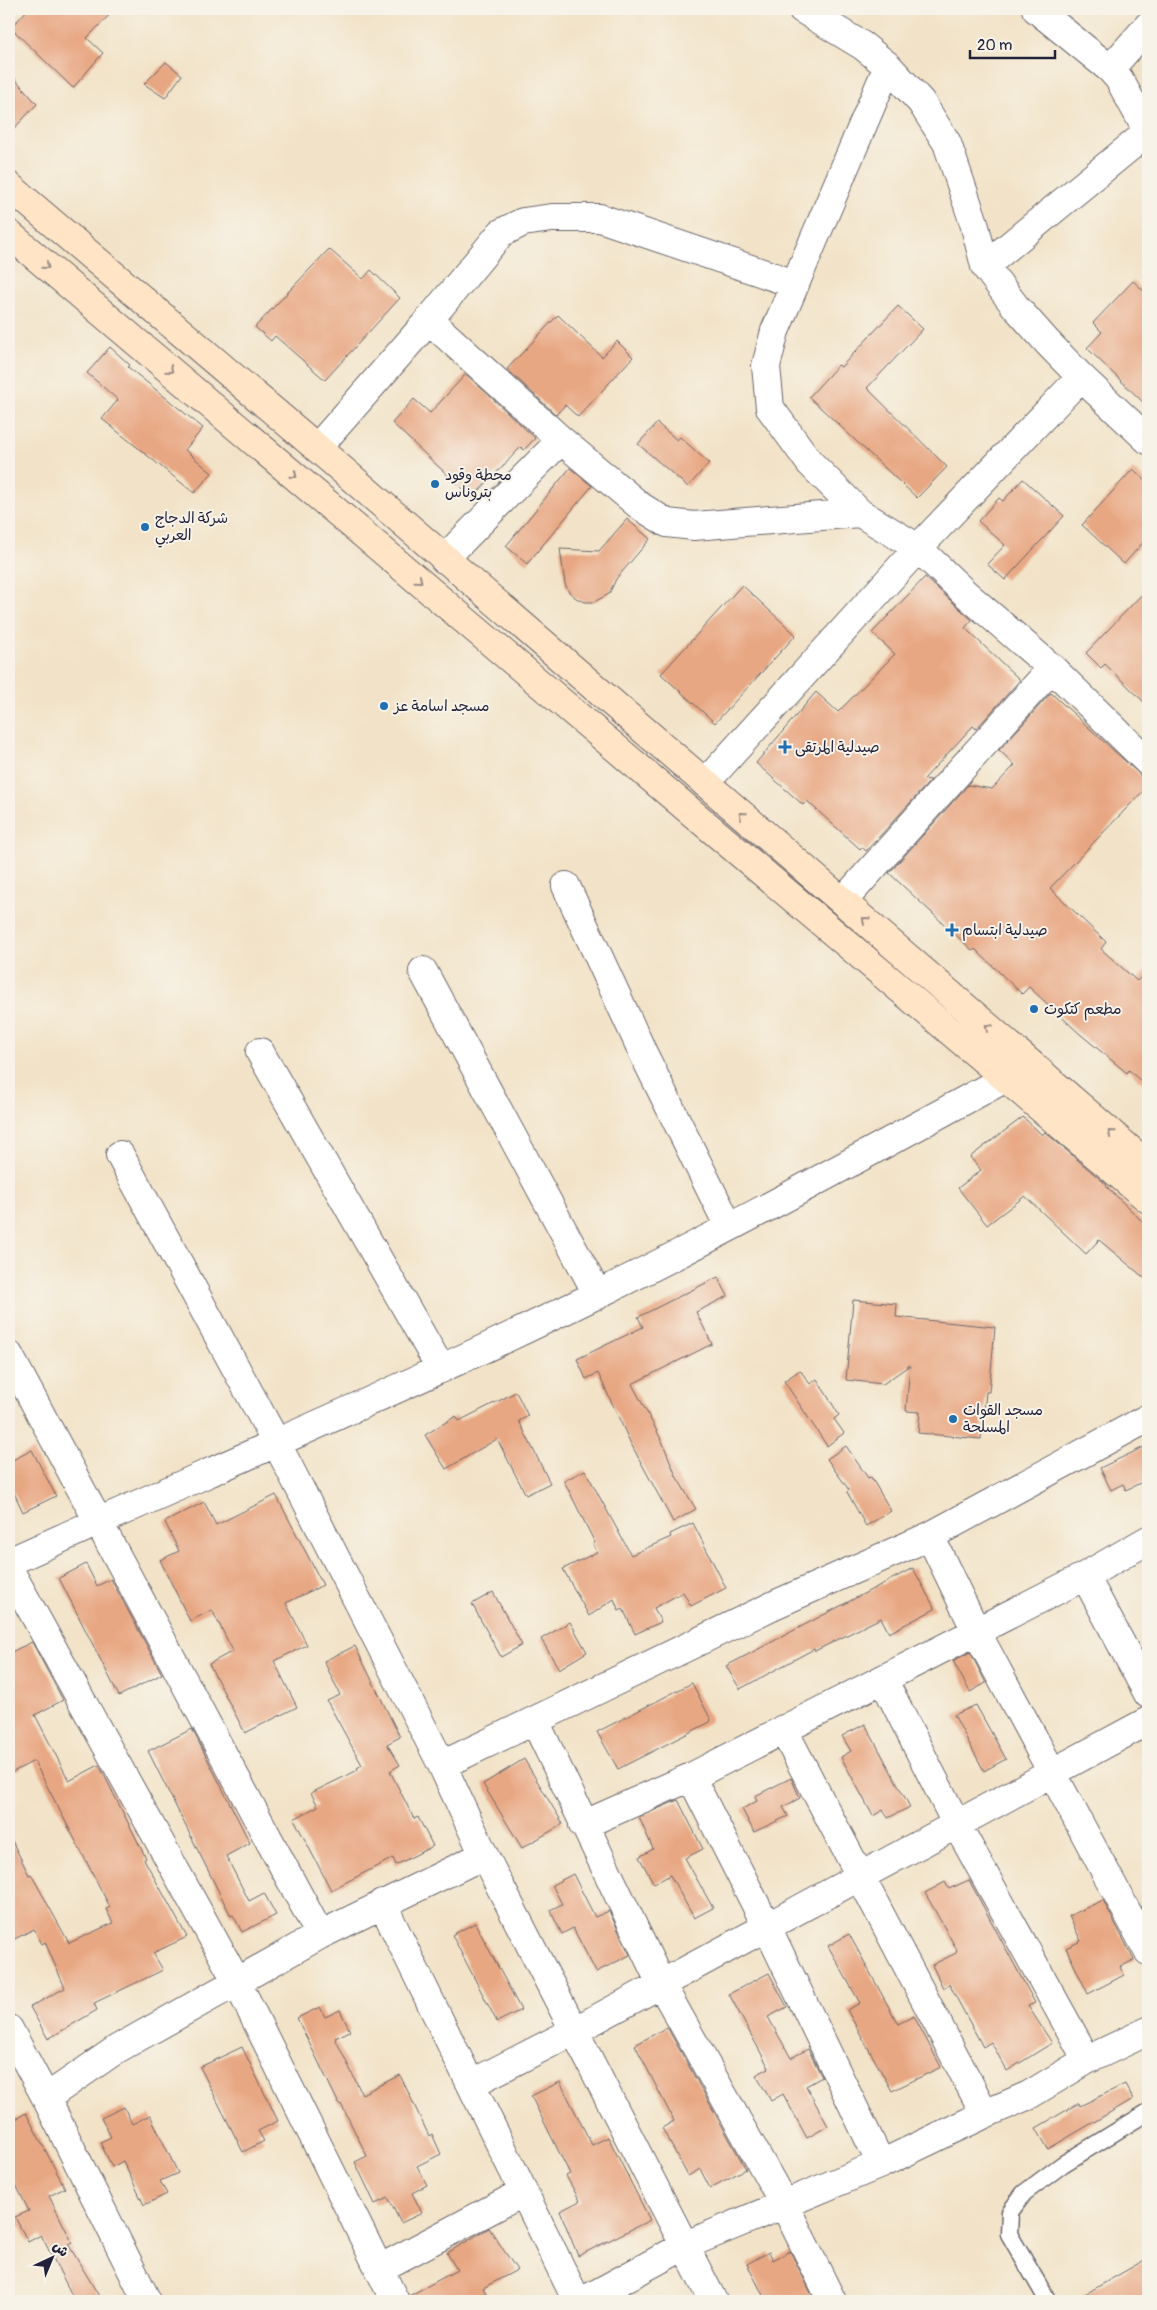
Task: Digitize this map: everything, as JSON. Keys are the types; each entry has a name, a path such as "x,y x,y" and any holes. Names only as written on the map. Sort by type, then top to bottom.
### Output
{"main road":[{"path":"9,186 317,448 1148,1165"},
{"path":"48,220 16,240 1148,1200"},
{"path":"371,540 393,515"}],"street":[{"path":"802,9 863,46 888,66 921,102 947,143 974,223 984,266 1014,306 1081,378 1148,440"},
{"path":"984,266 1148,132 1119,79 1110,69 1036,9"},
{"path":"1110,69 1148,26"},
{"path":"888,66 775,331 766,366 770,408 810,464 860,513 918,548 966,594 1052,668 1148,762"},
{"path":"317,448 502,233 523,222 552,218 600,218 795,284"},
{"path":"429,320 561,440 640,506 667,523 694,526 860,513"},
{"path":"705,783 918,548 1081,378"},
{"path":"444,559 561,440"},
{"path":"843,901 1052,668"},
{"path":"566,886 644,1055 730,1227"},
{"path":"422,971 598,1295"},
{"path":"260,1052 441,1369"},
{"path":"9,1562 277,1444 598,1295 730,1227 1004,1079 1022,1058"},
{"path":"120,1155 277,1444 442,1766 484,1855 686,2245 713,2301"},
{"path":"9,1355 320,1935"},
{"path":"442,1766 774,1605 930,1536 1148,1418"},
{"path":"930,1536 976,1631 1148,1951"},
{"path":"583,1825 691,1777 1085,1576 1148,1540"},
{"path":"9,1569 237,1982 395,2301"},
{"path":"1085,1576 1148,1694"},
{"path":"883,1679 957,1824 1086,2060"},
{"path":"535,1721 583,1825 661,1984 784,2204 832,2301"},
{"path":"471,2084 574,2031 1148,1722"},
{"path":"783,1730 984,2114"},
{"path":"691,1777 767,1927 881,2164"},
{"path":"46,2098 117,2049 320,1935 382,1903 484,1855"},
{"path":"382,1903 522,2193 577,2301"},
{"path":"9,2029 46,2098 147,2301"},
{"path":"583,2301 686,2245 881,2164 984,2114 1029,2095 1086,2060 1148,2031"},
{"path":"379,2269 522,2193"}],"lane":[{"path":"1048,2301 1009,2234 1010,2212 1024,2193 1063,2164 1148,2112"}],"building":[{"path":"28,9 115,9 87,38 103,53 73,88 11,28"},
{"path":"166,62 182,75 165,98 144,84"},
{"path":"9,72 37,104 9,134"},
{"path":"329,249 363,279 371,270 400,298 325,380 275,336 271,341 255,327"},
{"path":"1133,281 1148,295 1148,407 1087,348 1102,332 1093,323"},
{"path":"898,306 923,329 867,388 947,467 917,498 809,397 838,365 841,367"},
{"path":"558,315 602,357 617,341 633,357 578,417 565,405 556,415 507,369"},
{"path":"110,347 130,365 128,367 203,428 185,450 212,473 194,493 102,419 118,400 87,373"},
{"path":"466,374 535,438 524,450 521,447 472,498 392,423 414,399 430,413"},
{"path":"657,423 677,440 680,437 709,463 688,487 638,444"},
{"path":"570,468 592,486 527,564 506,546"},
{"path":"1133,469 1148,483 1148,537 1124,564 1082,525"},
{"path":"1023,479 1064,516 1005,580 987,564 1005,545 978,521 999,498 1003,501"},
{"path":"627,519 650,539 616,579 609,594 594,602 585,602 576,598 569,592 565,584 560,549 599,551"},
{"path":"925,577 972,620 965,628 1020,680 976,729 973,726 924,779 931,780 866,851 862,847 860,849 807,801 803,805 756,763 816,692 838,712 895,654 872,633"},
{"path":"742,585 796,635 715,723 661,674"},
{"path":"1148,588 1148,706 1105,664 1101,668 1086,653"},
{"path":"1051,693 1148,782 1148,786 1050,888 1106,942 1101,949 1137,981 1148,969 1148,1088 1129,1070 1127,1073 1080,1034 1029,987 1022,994 975,949 973,951 889,873 968,785 992,789 1015,765 999,750"},
{"path":"1023,1117 1042,1135 1045,1132 1107,1185 1148,1227 1148,1281 1099,1240 1086,1254 1025,1196 987,1225 958,1188 981,1170 970,1157"},
{"path":"718,1277 728,1296 696,1312 712,1344 632,1384 662,1441 676,1476 696,1509 673,1522 630,1442 598,1373 586,1379 577,1359 643,1327 638,1317"},
{"path":"853,1300 897,1304 896,1317 995,1327 989,1392 986,1392 981,1439 918,1433 920,1412 906,1411 910,1365 883,1384 846,1380"},
{"path":"800,1370 810,1384 817,1379 839,1415 834,1419 844,1433 827,1446 784,1381"},
{"path":"516,1392 528,1416 519,1421 550,1483 526,1495 497,1439 446,1469 425,1435 456,1416 459,1421"},
{"path":"1148,1445 1148,1479 1126,1490 1123,1484 1111,1490 1100,1468"},
{"path":"846,1446 868,1478 871,1477 891,1511 866,1526 847,1492 849,1490 827,1459"},
{"path":"32,1450 56,1496 23,1512 9,1482 9,1462"},
{"path":"585,1470 631,1555 671,1537 670,1534 693,1523 726,1588 691,1606 683,1592 654,1608 661,1622 635,1634 623,1609 619,1611 614,1599 589,1616 563,1569 597,1552 593,1544 595,1543 564,1481"},
{"path":"276,1495 323,1585 286,1603 307,1645 274,1661 297,1707 245,1733 209,1664 233,1651 212,1610 190,1621 160,1560 179,1551 165,1522 204,1502 216,1525"},
{"path":"86,1564 97,1586 111,1579 162,1674 119,1696 59,1578"},
{"path":"913,1568 935,1609 889,1633 881,1618 815,1651 814,1649 740,1689 726,1666"},
{"path":"493,1592 522,1645 501,1657 472,1604"},
{"path":"570,1622 587,1652 559,1669 541,1639"},
{"path":"32,1642 63,1700 35,1715 69,1781 99,1765 146,1858 144,1859 187,1937 153,1953 163,1970 94,2003 97,2010 48,2039 30,2007 65,1988 45,1942 42,1944 34,1929 9,1942 9,1835 29,1875 31,1874 69,1943 113,1923 106,1909 110,1907 34,1761 9,1774 9,1653"},
{"path":"355,1646 400,1737 387,1744 400,1765 390,1771 414,1819 418,1817 433,1846 396,1865 393,1858 331,1890 294,1819 318,1806 311,1793 358,1770 357,1768 362,1765 327,1701 340,1695 324,1661"},
{"path":"970,1652 986,1683 970,1692 953,1661"},
{"path":"692,1683 711,1720 710,1722 618,1769 597,1732"},
{"path":"976,1705 1006,1759 984,1771 954,1715"},
{"path":"865,1724 910,1807 888,1818 883,1810 873,1816 841,1757 851,1751 842,1736"},
{"path":"192,1729 250,1843 226,1856 249,1901 264,1893 276,1915 242,1932 233,1915 231,1916 148,1751"},
{"path":"524,1759 563,1824 522,1848 483,1784"},
{"path":"791,1778 800,1798 783,1807 788,1816 754,1832 742,1809 757,1801 755,1796"},
{"path":"678,1800 703,1849 685,1858 713,1908 694,1918 670,1875 654,1884 639,1857 653,1849 639,1817"},
{"path":"573,1874 595,1917 609,1911 630,1955 596,1972 573,1928 562,1934 550,1910 562,1904 552,1885"},
{"path":"969,1880 1035,2003 1028,2006 1052,2043 1007,2071 991,2042 983,2047 949,1984 943,1988 932,1965 956,1953 957,1950 925,1893 945,1882 949,1889"},
{"path":"1103,1900 1134,1960 1120,1967 1124,1975 1088,1994 1066,1948 1081,1941 1069,1916"},
{"path":"475,1923 521,2010 497,2022 452,1935"},
{"path":"849,1934 898,2024 914,2016 941,2067 892,2091 847,2010 860,2003 828,1946"},
{"path":"769,1973 787,2007 768,2017 791,2058 808,2049 822,2077 806,2086 828,2126 807,2138 783,2094 771,2101 756,2075 769,2068 729,1994"},
{"path":"320,2007 325,2017 340,2010 350,2031 335,2038 362,2094 400,2075 429,2136 432,2134 441,2154 417,2166 427,2185 412,2193 422,2213 401,2223 388,2198 375,2204 355,2162 367,2156 297,2018"},
{"path":"667,2027 746,2169 710,2188 700,2169 688,2176 662,2128 674,2121 635,2045"},
{"path":"242,2047 278,2121 258,2131 264,2141 243,2152 200,2067"},
{"path":"560,2082 592,2145 608,2137 650,2220 578,2256 560,2211 580,2201 566,2176 570,2174 531,2096"},
{"path":"1125,2084 1133,2099 1048,2149 1036,2128 1079,2103 1080,2106"},
{"path":"124,2107 132,2124 150,2115 178,2173 160,2181 167,2194 144,2205 123,2161 112,2167 100,2142 111,2137 101,2118"},
{"path":"26,2113 65,2188 49,2196 72,2242 68,2244 102,2301 75,2301 41,2235 28,2242 15,2217 29,2211 9,2171 9,2123"},
{"path":"489,2228 517,2270 483,2288 486,2293 471,2301 411,2301 409,2296 457,2270 447,2253"},
{"path":"790,2251 815,2301 766,2301 747,2264 769,2252 773,2260"},
{"path":"1148,2258 1148,2301 1073,2301"}],"place":[{"name":"محطة وقود بتروناس","path":"435,484"},
{"name":"شركة الدجاج العربي","path":"145,527"},
{"name":"مسجد اسامة عز","path":"384,706"},
{"name":"صيدلية المرتقى","path":"785,747"},
{"name":"صيدلية ابتسام","path":"952,930"},
{"name":"مطعم كتكوت","path":"1034,1009"},
{"name":"مسجد القوات المسلحة","path":"953,1419"}]}
